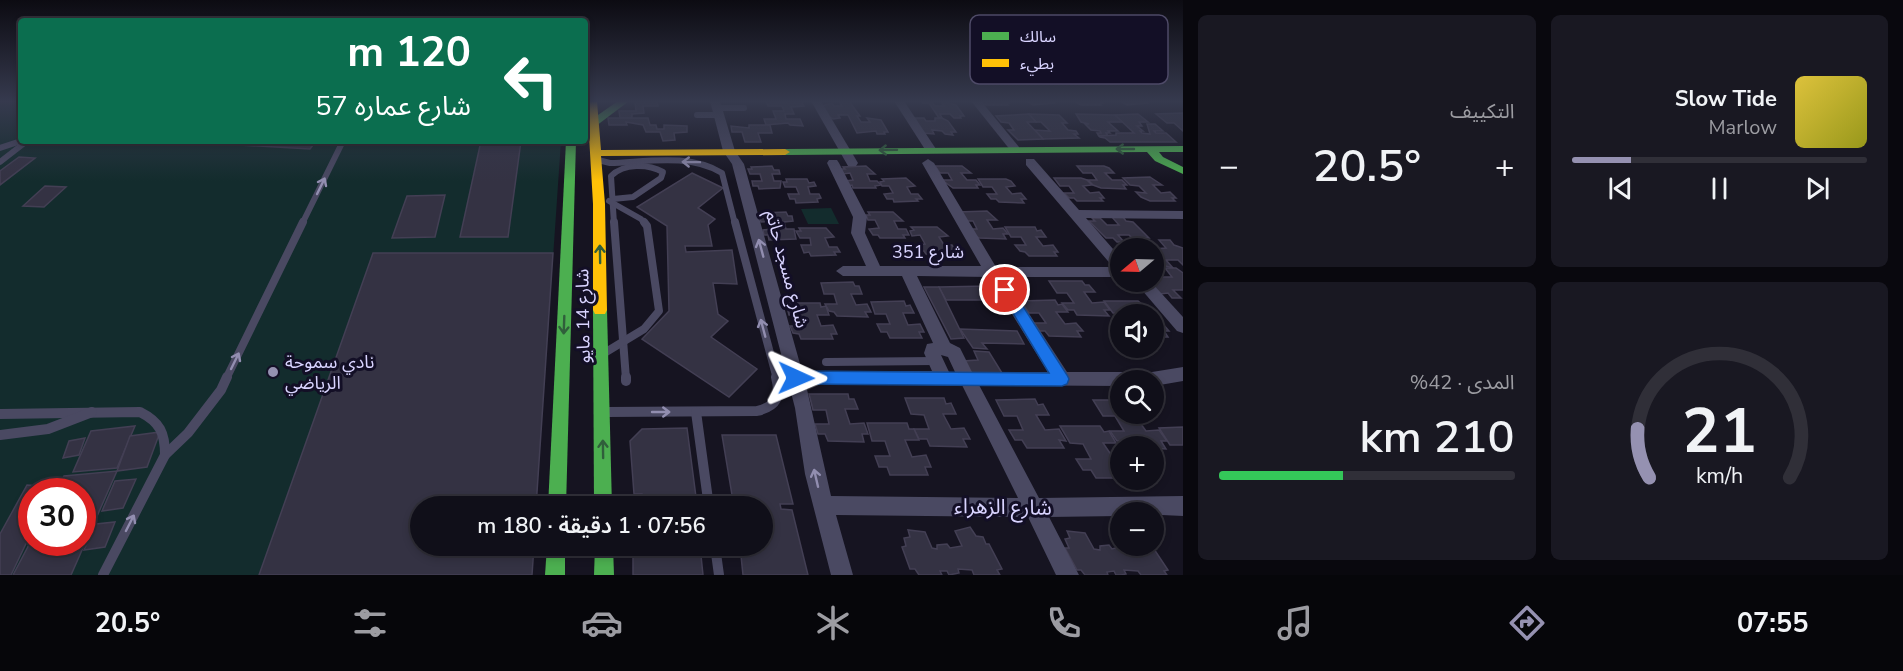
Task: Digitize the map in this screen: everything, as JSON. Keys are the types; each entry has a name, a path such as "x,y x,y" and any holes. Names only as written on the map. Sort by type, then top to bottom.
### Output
{"street":[{"name":"شارع 14 مايو","path":"592,128 598,195 603,496"},
{"name":"شارع مسجد حاتم","path":"722,128 796,378 823,504 842,575"},
{"path":"832,128 852,163"},
{"path":"914,128 993,272 1062,379"},
{"path":"998,128 1015,149"},
{"name":"شارع 14 مايو","path":"557,496 572,144"},
{"path":"728,155 852,163 1015,149 1159,154 1183,162"},
{"path":"595,156 728,155 845,150 1030,162 1159,154 1183,149"},
{"path":"1159,154 1183,171"},
{"path":"1030,162 1110,254"},
{"path":"833,163 860,217 858,233 875,271"},
{"path":"1075,214 1177,215 1183,227"},
{"name":"شارع 351","path":"843,271 1110,272"},
{"path":"907,271 940,355 945,380"},
{"path":"1151,292 1183,327"},
{"path":"940,355 953,351 1068,575"},
{"path":"796,378 1152,379 1183,374"},
{"name":"شارع الزهراء","path":"823,504 1033,508 1183,506"},
{"path":"555,575 556,556"},
{"path":"604,556 604,575"}],"lane":[{"path":"0,148 18,142"},
{"path":"0,162 23,144"},
{"path":"103,575 165,455 188,433 221,390 342,144"},
{"path":"595,156 610,163 697,161 716,167 722,173 779,388 778,399 771,408 757,411 602,412"},
{"path":"613,201 637,195 661,178 663,172 655,168 616,170 611,176 626,381"},
{"path":"598,195 613,201 641,219 647,226 659,312 654,321 615,349 601,353"},
{"path":"826,362 940,355"},
{"path":"0,435 48,431 72,423 93,411"},
{"path":"0,414 140,412 157,420 166,435 165,455"},
{"path":"696,412 708,496"},
{"path":"716,556 719,575"}],"green space":[{"name":"نادي سموحة الرياضي","path":"0,128 18,128 18,144 561,144 537,496 410,496 410,556 459,556 532,575 0,575"},
{"path":"831,208 839,224 808,224 801,209"}],"building":[{"path":"644,128 687,128 687,132 674,133 675,140 663,141 660,132 646,132"},
{"path":"731,128 771,128 772,133 758,133 761,142 745,142 742,132 732,132"},
{"path":"854,128 886,128 888,132 884,132 885,134 877,134 876,131 857,133"},
{"path":"920,128 953,128 956,132 951,132 953,135 932,130 934,134 922,133"},
{"path":"1012,128 1032,128 1043,139 1018,140 1008,130 1014,130"},
{"path":"1047,128 1066,128 1076,131 1078,134 1074,134 1079,138 1043,139 1035,130 1050,131"},
{"path":"1089,128 1114,128 1118,131 1108,131 1110,133 1106,133 1108,136 1099,136 1097,133 1101,133 1100,131"},
{"path":"1129,128 1139,128 1143,131 1140,131 1142,133 1150,134 1148,128 1159,128 1163,131 1154,131 1166,133 1176,142 1110,142 1099,136 1134,133"},
{"path":"223,144 314,144 310,149"},
{"path":"480,144 521,144 508,237 460,237"},
{"path":"19,157 35,158 0,185 0,171"},
{"path":"772,166 774,170 779,170 780,174 772,174 774,181 781,181 780,188 759,189 758,186 753,186 752,181 762,181 760,174 750,174 748,169"},
{"path":"866,166 875,174 867,174 870,181 877,181 881,185 875,186 876,188 847,186 844,181 853,180 850,173 843,174 841,169"},
{"path":"935,166 962,166 971,173 961,173 967,180 976,180 980,185 976,185 978,188 953,188 942,180 952,180 948,173 940,173"},
{"path":"1077,166 1109,168 1114,173 1105,173 1112,180 1122,180 1127,185 1123,185 1126,189 1101,188 1093,185 1088,180 1097,180 1092,173 1083,173"},
{"path":"692,173 723,188 698,208 715,219 708,225 712,246 685,246 686,252 732,250 737,284 713,283 718,314 728,321 711,337 757,369 729,397 642,339 669,311 667,226 637,207"},
{"path":"1150,177 1162,185 1153,185 1161,193 1170,192 1176,198 1172,198 1175,201 1150,201 1136,192 1146,193 1139,186 1130,185 1123,178"},
{"path":"906,178 915,186 907,187 911,194 918,194 922,199 894,202 893,199 887,199 884,194 893,193 889,186 882,186 880,182 884,181 882,179"},
{"path":"1054,178 1087,180 1092,185 1083,186 1090,193 1099,192 1104,198 1100,198 1103,201 1077,201 1069,198 1064,193 1074,193 1069,186 1060,186"},
{"path":"786,179 807,179 809,183 814,182 816,186 808,187 810,194 819,194 821,198 817,199 818,202 796,203 795,199 790,199 788,194 799,194 796,187 785,187 783,182 787,182"},
{"path":"978,179 1011,181 1015,186 1006,187 1012,194 1021,193 1026,199 1021,199 1024,203 999,202 991,199 987,194 997,194 992,187 983,187"},
{"path":"45,186 66,187 44,207 23,206"},
{"path":"445,195 435,237 392,238 407,196"},
{"path":"987,211 997,220 987,220 993,229 1003,228 1008,234 1003,234 1006,239 979,238 968,229 977,229 973,221 963,221 958,212"},
{"path":"786,212 788,216 792,216 793,221 784,222 786,229 794,229 796,239 769,240 763,230 773,229 771,221 761,222 759,215"},
{"path":"868,212 893,212 903,221 894,221 898,229 906,229 909,235 903,235 905,238 880,238 878,235 873,235 869,229 879,228 875,220 868,220 866,215 870,215"},
{"path":"1112,217 1123,217 1126,221 1133,222 1149,238 1118,235 1121,238 1106,238 1089,221 1095,221 1092,218 1100,218 1107,225 1119,225"},
{"path":"911,227 937,227 948,236 939,237 944,245 952,245 956,251 950,251 952,254 926,254 924,251 919,251 915,245 925,244 920,235 912,236 910,231 914,230"},
{"path":"1005,227 1035,227 1037,231 1041,230 1046,237 1036,237 1043,246 1053,245 1058,252 1054,252 1057,256 1029,256 1020,251 1015,245 1026,245 1021,237 1011,237"},
{"path":"799,228 826,228 834,237 825,238 829,247 837,247 840,252 834,252 836,255 811,256 809,252 804,253 801,245 811,245 810,238 800,238 796,231 801,231"},
{"path":"1164,240 1170,240 1174,245 1183,248 1183,265 1178,260 1166,260 1173,268 1164,266 1164,248 1166,248"},
{"path":"373,253 553,253 537,496 410,496 410,556 533,556 532,575 259,575"},
{"path":"1165,268 1176,268 1183,273 1183,290 1173,290 1181,298 1172,298 1168,293 1160,294 1158,292 1164,292 1164,277 1172,277"},
{"path":"1049,281 1082,281 1095,292 1084,292 1092,303 1104,302 1110,310 1104,310 1109,316 1077,315 1074,310 1068,310 1062,303 1074,303 1067,293 1057,293"},
{"path":"853,282 855,286 859,286 862,294 851,294 856,305 867,304 871,312 865,312 868,317 837,316 834,312 829,311 825,304 837,304 834,294 824,294 821,283"},
{"path":"989,286 998,300 946,300 939,287"},
{"path":"924,287 939,287 964,338 951,339"},
{"path":"1055,300 1058,305 1062,304 1068,312 1056,312 1065,324 1076,323 1083,331 1077,331 1081,337 1049,336 1045,331 1039,331 1033,323 1046,323 1039,313 1029,313 1021,301"},
{"path":"904,301 906,306 910,305 914,313 903,313 908,325 920,324 924,332 919,332 922,338 890,338 887,332 881,332 877,324 890,324 886,314 875,314 871,302"},
{"path":"1104,301 1138,301 1142,304 1110,304 1110,309"},
{"path":"786,303 820,303 821,307 826,306 829,315 817,315 821,326 833,325 837,334 831,334 833,339 801,339 799,334 793,333 790,326 803,326 800,315 789,315"},
{"path":"960,329 1017,331 1024,344 982,343 987,349 973,348"},
{"path":"974,351 989,352 1002,373 968,373 963,361 978,360"},
{"path":"809,394 848,394 849,399 854,399 858,409 845,409 850,424 864,423 868,434 862,434 864,442 828,441 825,434 818,434 815,424 829,424 826,410 813,410"},
{"path":"905,398 944,398 946,404 951,403 956,414 943,414 951,429 964,428 970,439 963,439 967,447 930,446 927,439 919,439 914,429 929,429 924,415 911,414"},
{"path":"1035,399 1038,405 1043,404 1049,415 1036,415 1045,430 1059,429 1066,441 1059,440 1064,448 1027,448 1022,440 1015,440 1009,430 1023,430 1017,416 1004,416 996,400"},
{"path":"1093,400 1110,400 1110,416 1103,416"},
{"path":"867,423 907,423 909,429 914,429 919,440 905,440 912,457 926,455 931,467 925,467 928,475 890,475 887,467 879,467 875,456 890,456 885,441 872,441"},
{"path":"1120,424 1141,424 1146,431 1159,430 1163,436 1114,436 1110,431 1124,431"},
{"path":"135,426 117,468 73,472 91,431"},
{"path":"1060,426 1100,426 1104,432 1109,431 1112,436 1110,436 1110,443 1103,443 1110,453 1110,478 1096,478 1091,470 1083,470 1076,459 1091,459 1083,444 1070,443"},
{"path":"1183,427 1183,445 1170,445 1159,428"},
{"path":"687,428 696,496 634,494 630,441 642,429"},
{"path":"160,432 147,467 117,471 130,436"},
{"path":"722,435 776,435 793,504 780,504 781,509 792,510 808,575 743,575 741,556 773,556 773,496 732,496"},
{"path":"85,438 79,455 63,458 69,441"},
{"path":"117,471 96,518 96,478 63,478 64,476"},
{"path":"136,479 123,508 102,511 115,481"},
{"path":"18,501 18,556 20,556 11,575 0,575 0,534"},
{"path":"115,522 105,547 96,548 96,524"},
{"path":"970,527 976,536 983,537 986,544 989,544 1002,569 997,570 1000,575 974,575 972,570 958,569 959,573 949,575 947,571 940,571 942,575 919,575 915,569 910,569 902,547 906,546 904,538 910,537 908,530 925,532 932,548 937,549 937,545 947,544 950,548 962,546 955,531"},
{"path":"1067,531 1085,533 1094,549 1100,550 1100,546 1109,545 1110,556 1159,556 1168,570 1164,571 1167,575 1141,575 1138,571 1124,570 1126,574 1121,575 1116,575 1114,571 1107,572 1108,575 1085,575 1081,570 1077,570 1065,548 1069,548 1065,539 1070,538"},
{"path":"23,556 79,556 71,575 13,575"},
{"path":"633,556 701,556 703,575 633,575"}],"traffic: fast":[{"path":"557,496 571,144"},
{"path":"1150,149 1159,159 1183,171"},
{"path":"785,152 1183,149"},
{"path":"600,310 603,496"},
{"path":"555,575 556,556"},
{"path":"604,556 604,575"}],"traffic: slow":[{"path":"594,128 599,204 600,310"},
{"path":"595,153 785,152"}],"place":[{"name":"نادي سموحة الرياضي","path":"273,372"}],"route":[{"path":"796,378 1062,379 1005,290"}]}
